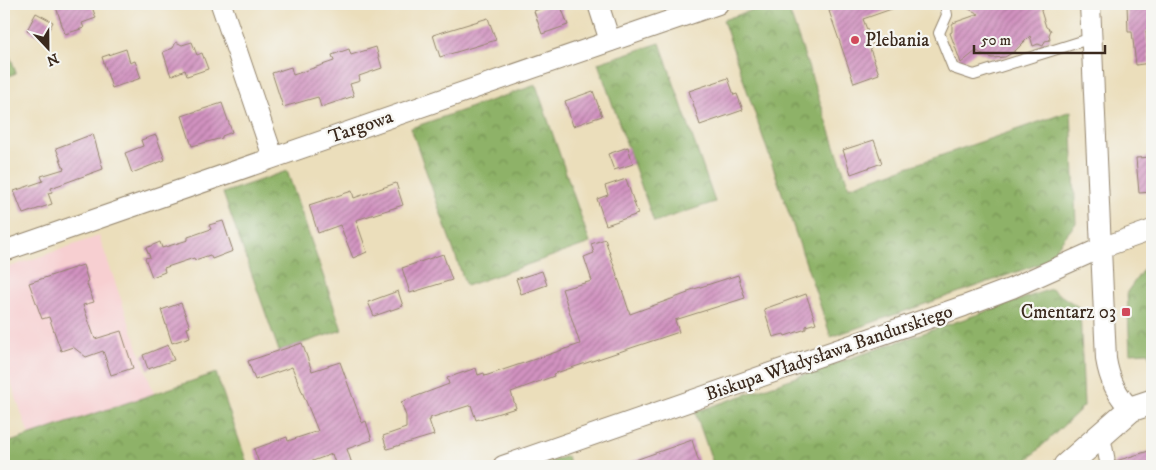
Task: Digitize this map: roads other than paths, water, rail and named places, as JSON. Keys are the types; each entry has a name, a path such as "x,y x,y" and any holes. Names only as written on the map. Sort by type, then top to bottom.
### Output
{"street":[{"path":"220,4 273,157"},
{"path":"598,4 610,41"},
{"name":"Targowa","path":"4,251 718,4"},
{"path":"1090,4 1107,365 1117,392 1124,403 1142,406"},
{"name":"Biskupa Władysława Bandurskiego","path":"503,466 964,306 1012,288 1101,248 1152,230"},
{"path":"1066,466 1102,434 1142,406"},
{"path":"1102,434 1107,459"}],"lane":[{"path":"945,4 947,15 939,33 952,68 974,75 1092,38"}],"place":[{"name":"Plebania","path":"855,40"},
{"name":"Cmentarz 03","path":"1126,312"}]}
